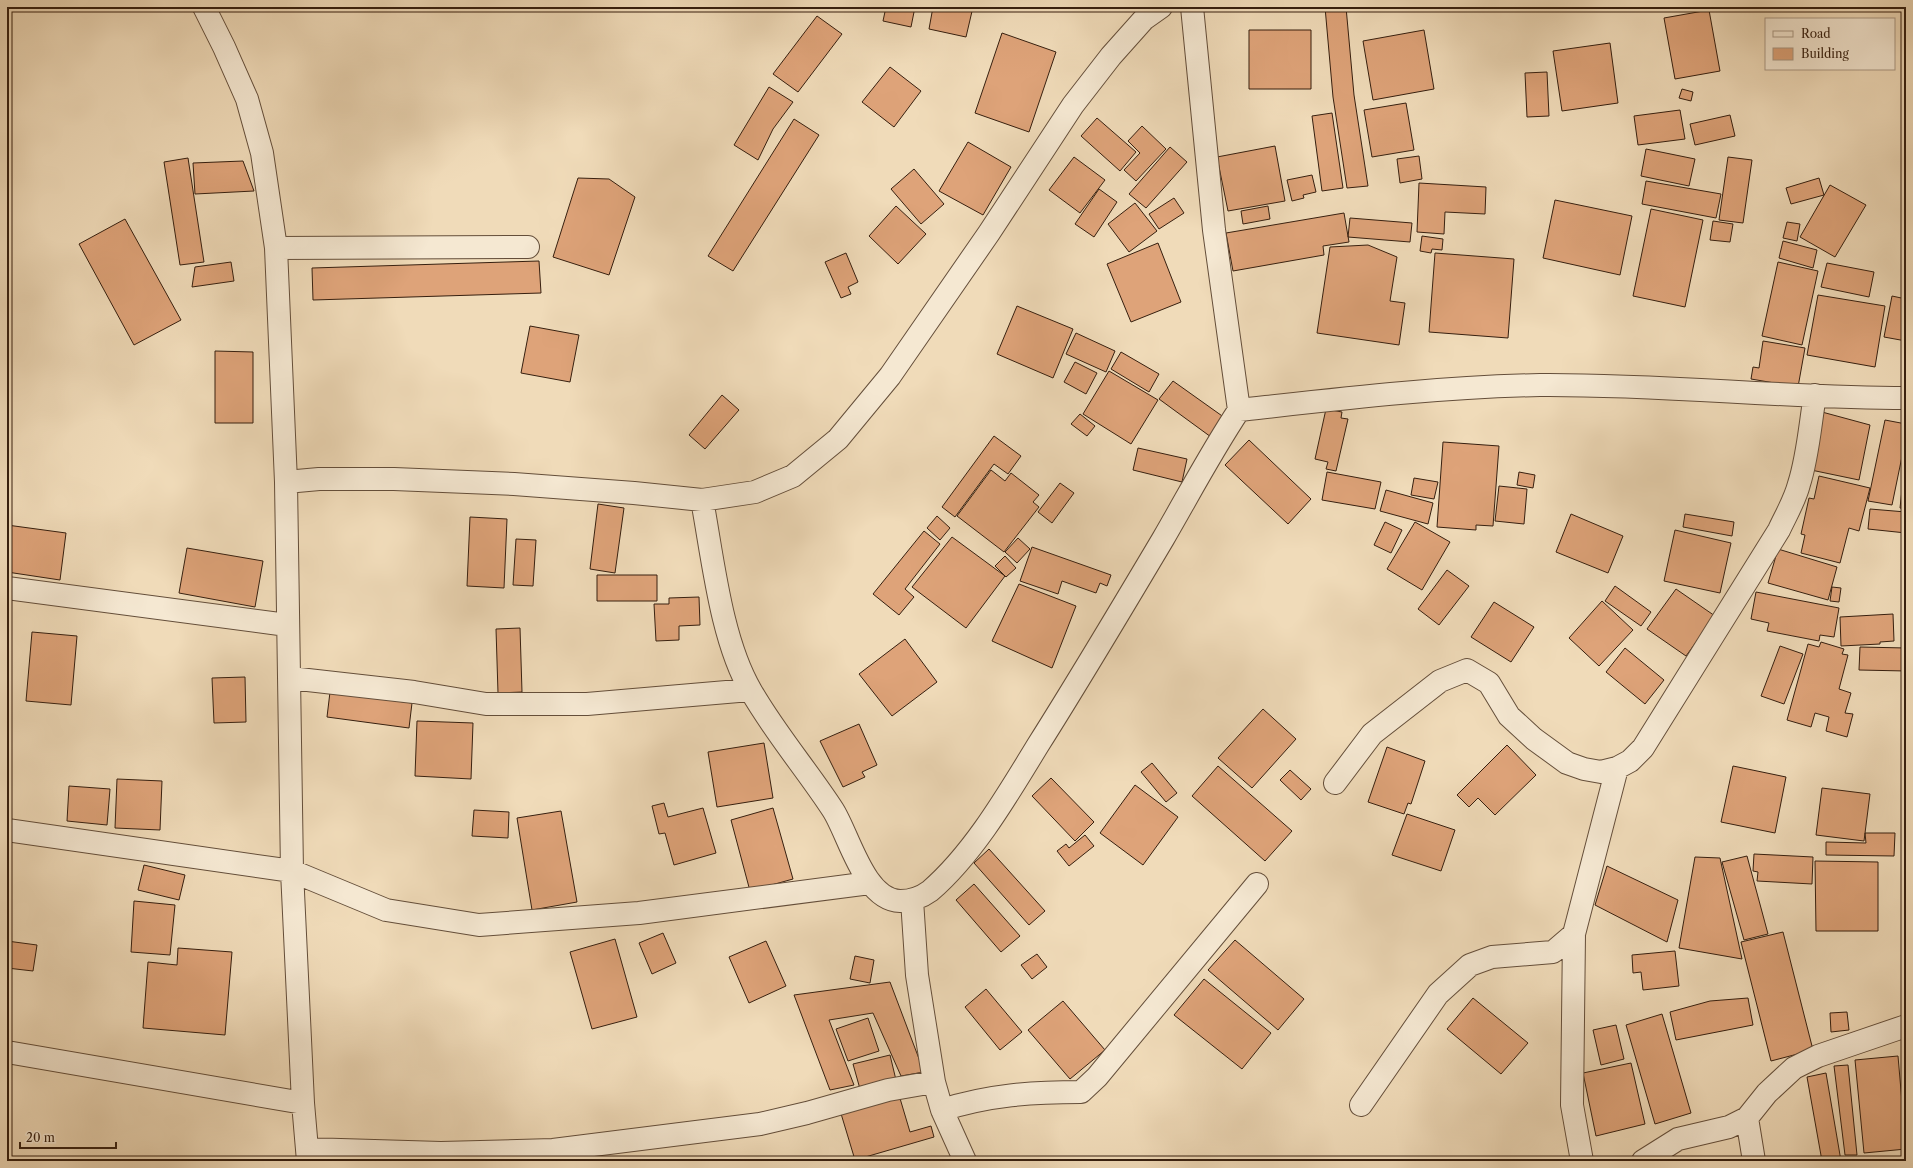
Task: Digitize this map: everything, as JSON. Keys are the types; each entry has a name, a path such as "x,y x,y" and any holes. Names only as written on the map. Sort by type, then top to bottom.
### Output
{"street":[{"path":"204,7 224,47 246,99 262,153 276,248 286,482 287,625 290,678 292,871 303,1103 307,1155 553,1150 760,1124 807,1113 888,1090 934,1082"},
{"path":"286,482 394,479 514,484 634,493 702,500 756,492 793,476 838,439 890,376 989,233 1073,105 1111,56 1140,24 1161,7"},
{"path":"702,500 732,650 750,690 837,816 860,867 870,883 885,896 898,901 912,900 928,893 974,844 1003,801 1164,537 1206,460 1239,410 1214,230 1192,7"},
{"path":"276,248 528,247"},
{"path":"1239,410 1438,390 1539,385 1616,386 1906,398"},
{"path":"1335,783 1372,734 1440,681 1467,670 1489,683 1509,716 1534,739 1567,762 1584,769 1601,772 1617,768 1630,761 1643,748 1779,530 1799,485 1814,395"},
{"path":"7,588 287,625"},
{"path":"290,678 414,692 486,704 587,704 750,690"},
{"path":"1582,1161 1572,1105 1574,934 1617,768"},
{"path":"7,830 292,871 386,910 479,925 639,913 870,883"},
{"path":"942,1110 974,1100 1013,1094 1081,1092 1097,1077 1257,884"},
{"path":"912,900 917,975 934,1082 942,1110 965,1161"},
{"path":"1361,1105 1438,994 1470,965 1492,957 1553,952 1574,934"},
{"path":"1643,1161 1678,1140 1729,1127 1747,1118 1767,1093 1794,1068 1818,1056 1906,1026"},
{"path":"7,1052 303,1103"},
{"path":"1747,1118 1754,1161"}],"building":[{"path":"886,7 915,7 911,27 883,21"},
{"path":"933,7 973,7 966,37 929,29"},
{"path":"1325,7 1346,7 1354,95 1368,186 1347,188 1333,97"},
{"path":"1709,10 1720,71 1675,79 1664,18"},
{"path":"817,16 842,34 798,92 773,74"},
{"path":"1249,30 1311,30 1311,89 1249,89"},
{"path":"1424,30 1434,89 1373,100 1363,41"},
{"path":"1002,33 1056,52 1029,132 975,113"},
{"path":"1610,43 1618,103 1562,111 1553,51"},
{"path":"890,67 921,91 894,127 862,102"},
{"path":"1547,72 1549,116 1527,117 1525,73"},
{"path":"769,87 793,102 773,129 758,160 734,145"},
{"path":"1682,89 1693,92 1691,101 1679,98"},
{"path":"1406,103 1414,150 1372,157 1364,110"},
{"path":"1680,110 1685,139 1638,145 1634,116"},
{"path":"1332,113 1343,188 1322,191 1312,116"},
{"path":"1730,115 1735,136 1695,145 1690,124"},
{"path":"1097,118 1136,152 1120,171 1081,136"},
{"path":"794,119 819,135 733,271 708,256"},
{"path":"1142,126 1166,149 1136,181 1124,170 1140,153 1128,141"},
{"path":"968,142 1011,167 983,215 939,191"},
{"path":"1275,146 1285,201 1228,211 1217,157"},
{"path":"1170,147 1187,162 1146,208 1129,194"},
{"path":"1646,149 1695,159 1689,186 1641,176"},
{"path":"1419,156 1422,179 1400,183 1397,159"},
{"path":"1074,157 1105,180 1080,213 1049,190"},
{"path":"1728,157 1752,160 1743,223 1719,220"},
{"path":"188,158 204,262 180,265 164,162"},
{"path":"243,161 254,191 195,194 193,163"},
{"path":"914,169 944,204 921,224 891,189"},
{"path":"1312,175 1316,192 1303,195 1304,198 1292,201 1287,180"},
{"path":"578,178 609,179 635,197 609,275 553,257"},
{"path":"1819,178 1824,195 1791,204 1786,188"},
{"path":"1646,181 1721,194 1716,218 1642,204"},
{"path":"1419,183 1486,187 1485,214 1445,212 1444,234 1417,232"},
{"path":"1830,185 1866,205 1835,257 1800,237"},
{"path":"1099,189 1117,202 1094,237 1075,224"},
{"path":"1174,198 1184,213 1159,229 1149,214"},
{"path":"1555,200 1632,216 1620,275 1543,258"},
{"path":"1135,203 1157,231 1129,252 1108,224"},
{"path":"896,206 926,234 898,264 869,236"},
{"path":"1268,206 1270,219 1243,224 1241,211"},
{"path":"1651,209 1703,220 1685,307 1633,296"},
{"path":"1344,213 1349,242 1323,246 1324,255 1233,271 1226,233"},
{"path":"1350,218 1412,223 1410,242 1348,237"},
{"path":"125,219 181,320 134,345 79,244"},
{"path":"1713,221 1733,224 1730,242 1710,240"},
{"path":"1787,222 1800,224 1797,241 1783,238"},
{"path":"1422,236 1443,239 1442,250 1432,249 1431,253 1420,251"},
{"path":"1783,241 1817,250 1813,268 1779,258"},
{"path":"1158,243 1181,302 1131,322 1107,264"},
{"path":"1368,245 1397,257 1390,301 1405,303 1399,345 1317,333 1330,247"},
{"path":"846,253 858,282 848,287 851,294 841,298 825,262"},
{"path":"1435,253 1514,259 1508,338 1429,332"},
{"path":"539,261 541,293 313,300 312,268"},
{"path":"231,262 234,281 192,287 195,267"},
{"path":"1778,262 1818,271 1802,345 1762,336"},
{"path":"1827,263 1874,272 1869,297 1821,287"},
{"path":"1818,295 1885,306 1875,367 1807,355"},
{"path":"1892,296 1906,299 1906,341 1884,337"},
{"path":"1017,306 1073,329 1053,378 997,354"},
{"path":"530,326 579,335 570,382 521,373"},
{"path":"1076,333 1115,351 1106,372 1066,354"},
{"path":"1763,341 1805,348 1798,387 1751,379 1753,367 1759,368"},
{"path":"215,351 253,352 253,423 215,423"},
{"path":"1121,352 1159,374 1149,392 1111,369"},
{"path":"1075,362 1097,373 1086,394 1064,382"},
{"path":"1109,371 1158,400 1131,444 1083,414"},
{"path":"1173,381 1225,418 1211,437 1159,399"},
{"path":"722,395 739,410 705,449 689,435"},
{"path":"1326,409 1342,412 1341,418 1348,419 1336,471 1326,469 1328,462 1315,459"},
{"path":"1822,412 1870,425 1859,480 1811,470"},
{"path":"1080,414 1095,426 1087,436 1071,424"},
{"path":"1885,420 1906,424 1906,437 1892,505 1868,501"},
{"path":"994,436 1021,456 1008,474 994,464 955,517 942,507"},
{"path":"1249,440 1311,499 1288,524 1225,465"},
{"path":"1443,442 1499,446 1493,526 1476,525 1476,530 1437,527"},
{"path":"1138,448 1187,459 1182,482 1133,470"},
{"path":"1906,458 1906,509 1900,508"},
{"path":"991,470 1005,481 1011,473 1039,495 1033,502 1039,507 1004,552 957,516"},
{"path":"1327,472 1381,482 1375,509 1322,500"},
{"path":"1519,472 1535,475 1533,488 1517,485"},
{"path":"1819,476 1870,488 1859,531 1849,528 1840,563 1801,553 1805,535 1801,534 1809,498 1814,499"},
{"path":"1414,478 1438,482 1434,499 1411,495"},
{"path":"1060,483 1074,493 1052,523 1038,512"},
{"path":"1499,486 1527,489 1524,524 1495,521"},
{"path":"1386,490 1433,503 1428,524 1380,511"},
{"path":"598,504 624,508 615,573 590,569"},
{"path":"1870,509 1906,512 1906,533 1868,529"},
{"path":"1571,514 1623,536 1608,573 1556,552"},
{"path":"1685,514 1734,522 1732,536 1683,527"},
{"path":"937,516 950,528 940,540 927,528"},
{"path":"470,517 507,519 504,588 467,586"},
{"path":"1385,522 1402,530 1391,553 1374,545"},
{"path":"1415,522 1450,542 1422,590 1387,569"},
{"path":"7,525 66,533 60,580 7,572"},
{"path":"1675,530 1731,543 1720,593 1664,581"},
{"path":"924,531 940,544 905,589 914,597 899,615 873,594"},
{"path":"952,537 1005,576 966,628 912,587"},
{"path":"1018,538 1030,549 1017,563 1005,552"},
{"path":"516,539 536,540 533,586 513,585"},
{"path":"1032,547 1111,575 1107,586 1100,583 1096,593 1062,581 1058,594 1020,581"},
{"path":"187,548 263,561 255,607 179,593"},
{"path":"1778,549 1837,567 1828,600 1768,583"},
{"path":"1005,556 1016,568 1006,577 995,566"},
{"path":"1447,570 1469,586 1439,625 1418,609"},
{"path":"597,575 657,575 657,601 597,601"},
{"path":"1019,584 1076,606 1052,668 992,641"},
{"path":"1615,586 1651,612 1641,626 1605,601"},
{"path":"1832,587 1841,588 1839,602 1830,601"},
{"path":"1676,589 1715,616 1686,656 1647,629"},
{"path":"1756,592 1839,608 1834,637 1820,635 1819,641 1767,631 1769,623 1751,619"},
{"path":"699,597 700,625 679,626 679,640 656,641 654,604 669,604 669,598"},
{"path":"1602,601 1633,630 1599,666 1569,638"},
{"path":"1494,602 1534,627 1511,662 1471,637"},
{"path":"1893,614 1894,641 1880,642 1880,644 1841,646 1840,617"},
{"path":"520,628 522,692 498,693 496,629"},
{"path":"32,632 77,636 71,705 26,701"},
{"path":"905,639 937,682 892,716 859,674"},
{"path":"1821,642 1844,649 1842,654 1848,655 1839,689 1851,693 1845,713 1853,714 1847,737 1826,731 1829,717 1815,713 1811,727 1787,720 1808,644 1819,647"},
{"path":"1780,646 1803,654 1784,704 1761,696"},
{"path":"1860,647 1906,648 1906,671 1859,670"},
{"path":"1625,648 1664,680 1645,704 1606,672"},
{"path":"245,677 246,722 214,723 212,678"},
{"path":"330,692 412,703 409,728 327,717"},
{"path":"1263,709 1296,739 1252,788 1218,758"},
{"path":"417,721 473,723 471,779 415,776"},
{"path":"859,724 877,765 862,772 865,777 843,787 820,741"},
{"path":"764,743 773,798 717,807 708,752"},
{"path":"1507,745 1536,775 1495,815 1478,798 1469,807 1457,795"},
{"path":"1387,747 1425,761 1411,804 1408,803 1404,814 1368,802"},
{"path":"1152,763 1177,793 1166,802 1141,772"},
{"path":"1218,766 1292,831 1265,861 1192,796"},
{"path":"1733,766 1786,777 1775,833 1721,822"},
{"path":"1290,770 1311,789 1301,800 1280,780"},
{"path":"1051,778 1094,822 1075,841 1032,796"},
{"path":"117,779 162,781 160,830 115,828"},
{"path":"1135,785 1178,817 1143,865 1100,833"},
{"path":"69,786 110,789 107,825 67,821"},
{"path":"1822,788 1870,794 1864,841 1816,835"},
{"path":"664,803 668,817 703,808 716,853 674,865 665,833 659,834 652,806"},
{"path":"773,808 793,879 750,891 731,820"},
{"path":"474,810 509,812 508,838 472,836"},
{"path":"561,811 577,902 532,910 517,818"},
{"path":"1407,814 1455,830 1441,871 1392,855"},
{"path":"1865,833 1895,833 1894,856 1826,855 1826,842 1866,843"},
{"path":"1085,835 1094,846 1069,866 1057,851 1066,844 1069,848"},
{"path":"989,849 1045,911 1029,925 974,863"},
{"path":"1754,854 1813,857 1812,884 1757,881 1758,872 1753,871"},
{"path":"1747,856 1768,934 1744,940 1722,862"},
{"path":"1695,857 1720,858 1742,959 1679,948"},
{"path":"1815,861 1878,862 1878,931 1816,931"},
{"path":"144,865 185,875 179,900 138,890"},
{"path":"1607,866 1678,900 1667,942 1595,905"},
{"path":"974,884 1020,936 1001,952 956,900"},
{"path":"134,901 175,905 170,955 131,952"},
{"path":"1783,932 1813,1050 1771,1061 1741,942"},
{"path":"663,933 676,963 652,974 639,943"},
{"path":"615,939 637,1017 592,1029 570,952"},
{"path":"1235,940 1304,999 1278,1030 1208,970"},
{"path":"7,941 37,945 33,971 7,968"},
{"path":"766,941 786,986 749,1003 729,957"},
{"path":"178,948 232,952 225,1035 143,1028 148,962 177,965"},
{"path":"1675,951 1679,986 1643,990 1641,972 1633,973 1632,955"},
{"path":"1037,954 1047,967 1032,979 1021,965"},
{"path":"855,956 874,960 870,983 850,979"},
{"path":"1204,979 1271,1033 1242,1069 1174,1015"},
{"path":"890,982 924,1072 901,1076 873,1013 829,1020 854,1085 830,1090 794,995"},
{"path":"986,989 1022,1032 1000,1050 965,1007"},
{"path":"1473,998 1528,1043 1501,1074 1447,1029"},
{"path":"1748,998 1753,1025 1676,1040 1670,1012 1710,1001"},
{"path":"1063,1001 1105,1050 1070,1079 1028,1030"},
{"path":"1847,1012 1849,1030 1831,1032 1830,1013"},
{"path":"1662,1014 1691,1113 1655,1124 1626,1025"},
{"path":"868,1018 879,1051 848,1061 836,1029"},
{"path":"1616,1025 1624,1059 1601,1065 1593,1030"},
{"path":"890,1055 896,1080 860,1089 853,1064"},
{"path":"1898,1056 1906,1149 1864,1153 1855,1060"},
{"path":"1631,1063 1645,1124 1596,1136 1583,1073"},
{"path":"1848,1065 1857,1155 1845,1155 1834,1066"},
{"path":"1826,1073 1841,1161 1822,1161 1807,1077"},
{"path":"899,1095 910,1132 931,1126 934,1137 855,1160 839,1107"}]}
